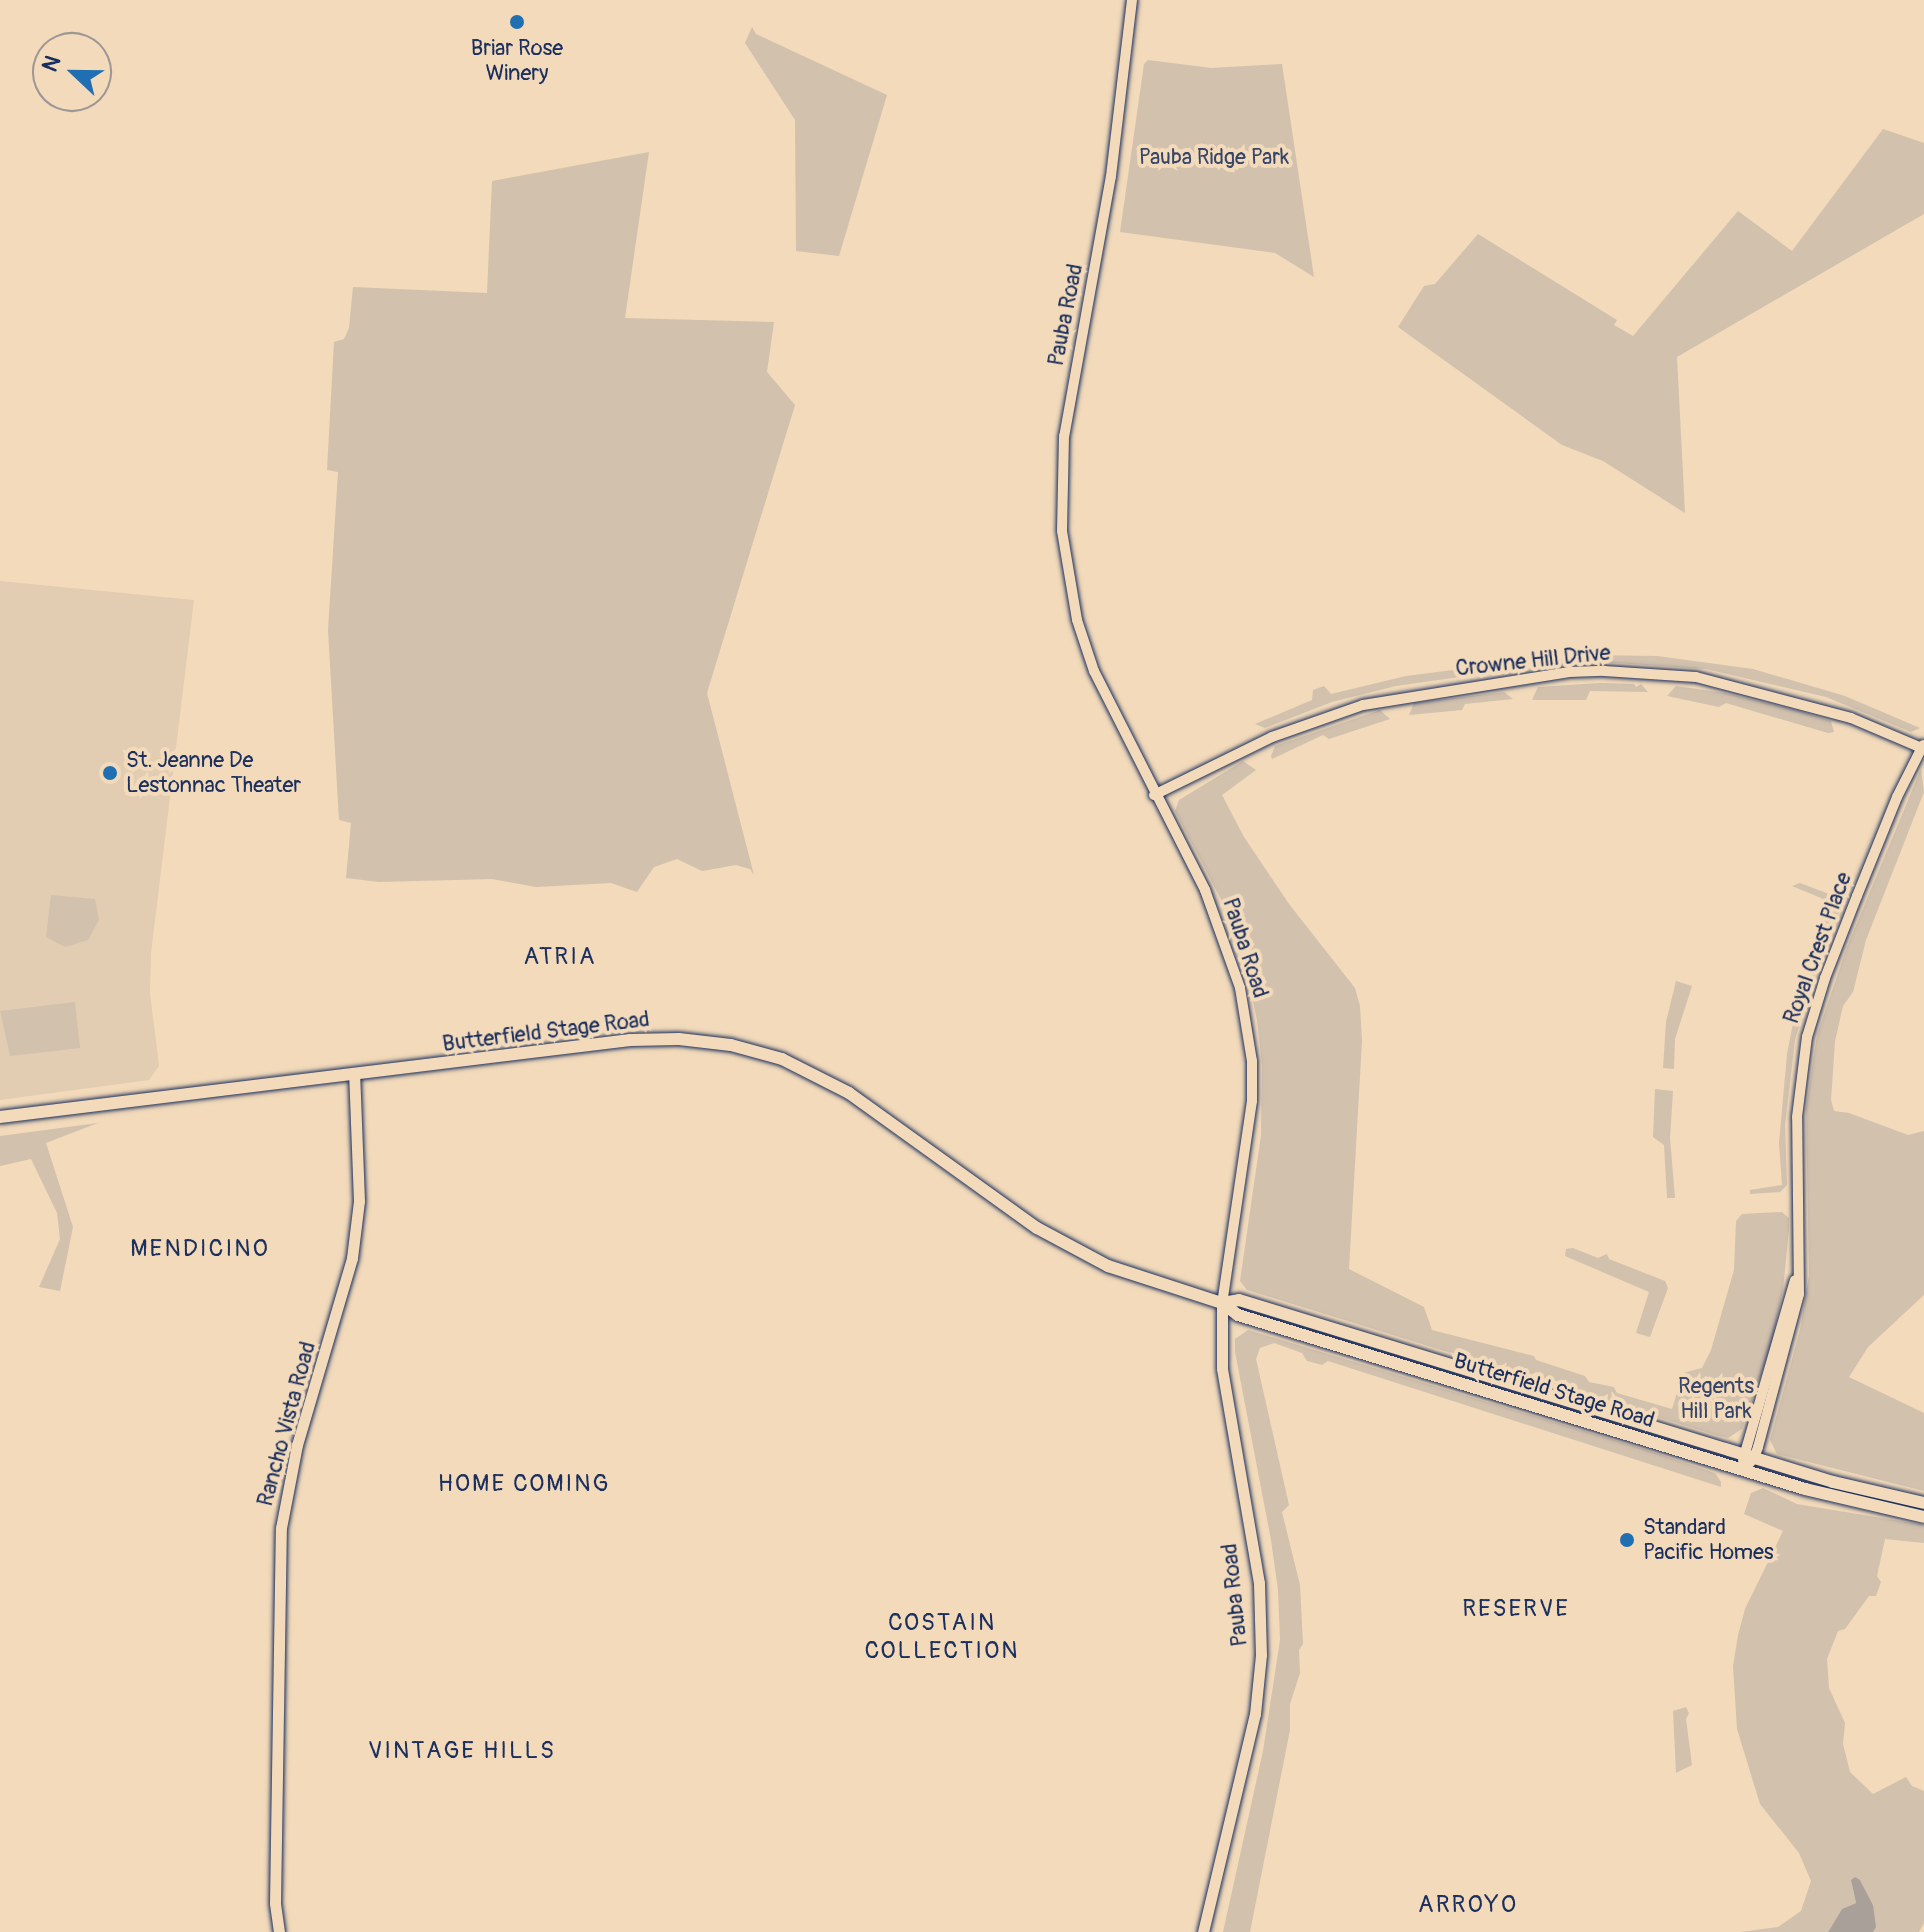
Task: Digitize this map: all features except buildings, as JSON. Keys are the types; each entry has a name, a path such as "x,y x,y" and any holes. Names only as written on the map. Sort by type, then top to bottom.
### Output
{"main road":[{"name":"Butterfield Stage Road","path":"0,1117 653,1038 710,1041 757,1052 803,1069 849,1093 1037,1228 1108,1266 1222,1303 1238,1315 1743,1470 1832,1496 1924,1517"},
{"name":"Rancho Vista Road","path":"279,1932 275,1903 281,1528 297,1445 352,1258 359,1201 354,1073"},
{"name":"Butterfield Stage Road","path":"1222,1303 1239,1300 1833,1482 1924,1503"},
{"name":"Pauba Road","path":"1203,1932 1255,1714 1261,1655 1259,1583 1222,1368 1222,1303"}],"street":[{"name":"Pauba Road","path":"1132,0 1111,176 1064,436 1062,531 1077,620 1094,671 1154,795 1205,890 1236,973 1252,1061 1249,1131 1222,1303"},
{"name":"Crowne Hill Drive","path":"1154,795 1272,737 1363,705 1569,672 1696,677 1837,714 1923,747"},
{"name":"Royal Crest Place","path":"1743,1470 1798,1274 1797,1117 1807,1037 1825,978 1857,896 1897,797 1923,747"}],"shaded area":[{"path":"0,581 194,600 151,953 150,993 159,1066 149,1080 0,1100"},
{"path":"1855,1877 1860,1880 1873,1905 1876,1927 1873,1932 1828,1932 1842,1909 1856,1903 1851,1880"}],"green space":[{"path":"752,27 756,34 887,95 839,256 796,251 795,120 745,43"},
{"name":"Pauba Ridge Park","path":"1148,60 1211,68 1282,64 1314,277 1275,253 1120,232 1144,64"},
{"path":"1883,129 1924,143 1924,214 1677,357 1685,513 1603,461 1562,445 1398,327 1424,286 1435,284 1478,234 1617,320 1614,325 1633,336 1738,211 1792,251"},
{"path":"649,152 625,318 774,322 767,372 795,405 707,693 754,875 750,869 736,865 702,871 677,859 654,867 637,892 611,883 536,887 492,879 379,882 346,878 351,823 339,820 328,630 338,472 327,470 334,342 344,339 349,328 353,287 487,293 492,181"},
{"path":"1589,655 1657,656 1753,669 1845,696 1920,728 1911,732 1826,697 1706,669 1617,663 1534,667 1527,662"},
{"path":"1508,663 1502,671 1396,686 1332,702 1265,728 1255,724 1312,700 1313,690 1324,686 1331,694 1406,676"},
{"path":"1634,684 1636,687 1641,684 1648,692 1590,691 1586,700 1532,700 1538,687"},
{"path":"1676,686 1725,693 1799,711 1831,721 1834,732 1828,733 1726,703 1719,707 1667,696"},
{"path":"1504,692 1513,699 1465,704 1462,710 1409,715 1414,703"},
{"path":"1380,710 1390,719 1329,739 1323,735 1272,759 1275,746"},
{"name":"Regents Hill Park","path":"1243,761 1256,770 1222,795 1244,837 1289,904 1355,988 1360,1006 1362,1041 1349,1269 1424,1307 1432,1330 1534,1356 1536,1360 1585,1376 1589,1382 1614,1387 1617,1393 1672,1409 1683,1373 1702,1368 1711,1350 1734,1270 1736,1221 1742,1214 1782,1212 1789,1218 1783,1290 1771,1345 1742,1429 1728,1438 1719,1436 1247,1290 1240,1281 1261,1135 1262,1065 1257,1020 1244,959 1226,909 1175,811 1179,800"},
{"path":"1921,769 1924,792 1866,940 1853,992 1843,1006 1835,1041 1831,1100 1834,1111 1849,1113 1908,1135 1924,1131 1924,1295 1868,1347 1849,1377 1924,1413 1924,1491 1777,1454 1770,1440 1800,1330 1809,1275 1806,1109 1817,1035 1847,947"},
{"path":"1800,883 1837,897 1841,907 1811,984 1795,1040 1785,1125 1787,1185 1780,1192 1750,1194 1750,1190 1782,1185 1779,1143 1787,1054 1800,988 1830,906 1821,898 1792,886"},
{"path":"51,895 95,899 99,920 88,940 65,947 46,937"},
{"path":"1676,981 1692,986 1675,1039 1674,1069 1663,1068 1666,1022"},
{"path":"75,1002 80,1048 10,1056 0,1011"},
{"path":"1655,1089 1673,1091 1670,1138 1675,1198 1667,1198 1664,1145 1653,1137"},
{"path":"98,1123 46,1143 73,1227 60,1291 39,1287 60,1239 57,1213 31,1159 0,1166 0,1136"},
{"path":"1573,1248 1598,1258 1607,1254 1609,1259 1665,1281 1668,1288 1650,1337 1636,1333 1649,1292 1565,1256 1566,1249"},
{"path":"1242,1311 1320,1331 1658,1433 1634,1430 1479,1385"},
{"path":"1248,1330 1650,1451 1715,1473 1721,1487 1328,1361 1322,1365 1307,1361 1302,1353 1274,1343 1260,1348 1256,1359 1289,1505 1282,1512 1300,1585 1303,1644 1299,1650 1300,1673 1290,1704 1290,1730 1250,1932 1223,1932 1263,1751 1280,1640 1278,1590 1271,1540 1235,1352 1235,1339"},
{"path":"1763,1488 1797,1504 1924,1525 1924,1543 1885,1539 1877,1576 1881,1582 1876,1596 1869,1596 1845,1629 1838,1631 1827,1659 1829,1688 1845,1723 1843,1744 1850,1772 1873,1794 1906,1777 1912,1786 1924,1791 1924,1923 1919,1932 1873,1932 1873,1905 1860,1880 1852,1885 1856,1903 1842,1909 1828,1932 1740,1932 1778,1927 1801,1911 1811,1881 1799,1853 1760,1804 1737,1729 1733,1666 1738,1635 1745,1609 1783,1531 1744,1514 1751,1493"},
{"path":"1686,1707 1692,1765 1676,1773 1673,1711"}],"place":[{"name":"Briar Rose Winery","path":"517,22"},
{"name":"St. Jeanne De Lestonnac Theater","path":"110,773"},
{"name":"Standard Pacific Homes","path":"1627,1540"}],"district":[{"name":"ATRIA","path":"560,957"},
{"name":"MENDICINO","path":"200,1249"},
{"name":"HOME COMING","path":"524,1484"},
{"name":"RESERVE","path":"1516,1609"},
{"name":"COSTAIN COLLECTION","path":"942,1637"},
{"name":"VINTAGE HILLS","path":"462,1751"},
{"name":"ARROYO","path":"1468,1905"}]}
